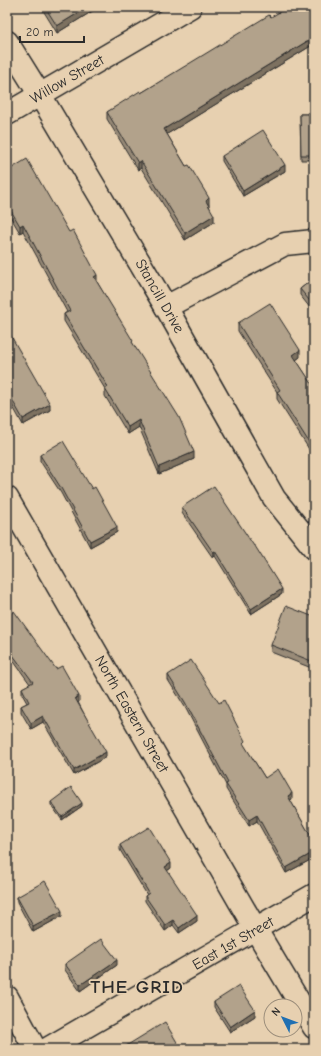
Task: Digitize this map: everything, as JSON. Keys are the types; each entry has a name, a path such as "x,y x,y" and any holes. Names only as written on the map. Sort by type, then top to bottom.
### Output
{"street":[{"name":"Willow Street","path":"7,114 190,7"},
{"name":"Stancill Drive","path":"7,42 166,307 274,498 314,548"},
{"path":"166,307 285,244 314,241"},
{"name":"North Eastern Street","path":"7,498 256,930 314,1027"},
{"name":"East 1st Street","path":"47,1049 256,930 314,895"},
{"path":"7,997 35,1049"}],"building":[{"path":"45,7 88,7 57,26"},
{"path":"288,7 314,7 314,37 164,129 186,166 189,165 209,198 206,201 214,215 185,233 141,161 138,163 107,112 269,15 271,17"},
{"path":"300,114 314,114 314,155 301,155"},
{"path":"263,130 285,165 243,191 222,156"},
{"path":"27,159 69,232 73,230 97,275 94,277 133,341 132,342 179,417 194,452 159,467 139,420 128,427 105,389 108,387 64,314 70,311 23,224 20,226 7,204 7,171"},
{"path":"314,278 314,306 300,289"},
{"path":"270,303 300,350 293,355 314,387 314,450 277,392 280,390 238,323"},
{"path":"7,329 50,404 23,419 7,391"},
{"path":"63,441 92,489 95,487 117,527 90,541 61,488 40,455"},
{"path":"214,486 282,589 251,609 215,551 213,552 182,507"},
{"path":"286,606 314,617 314,662 271,645"},
{"path":"14,611 56,669 62,666 79,696 75,698 106,752 74,770 43,716 31,723 21,706 29,702 22,688 33,682 7,647 7,616"},
{"path":"191,660 219,703 224,700 245,741 243,743 265,778 278,769 292,793 288,796 314,842 314,852 286,868 257,815 249,820 226,784 228,783 185,702 168,675"},
{"path":"71,787 82,803 62,817 51,802"},
{"path":"149,827 171,863 165,867 197,915 179,928 173,920 165,925 145,896 149,893 120,845"},
{"path":"45,881 62,911 33,926 17,897"},
{"path":"101,939 117,960 80,985 65,964"},
{"path":"239,986 255,1010 230,1027 214,1002"},
{"path":"165,1022 181,1049 121,1049"}],"district":[{"name":"THE GRID","path":"137,986"}]}
